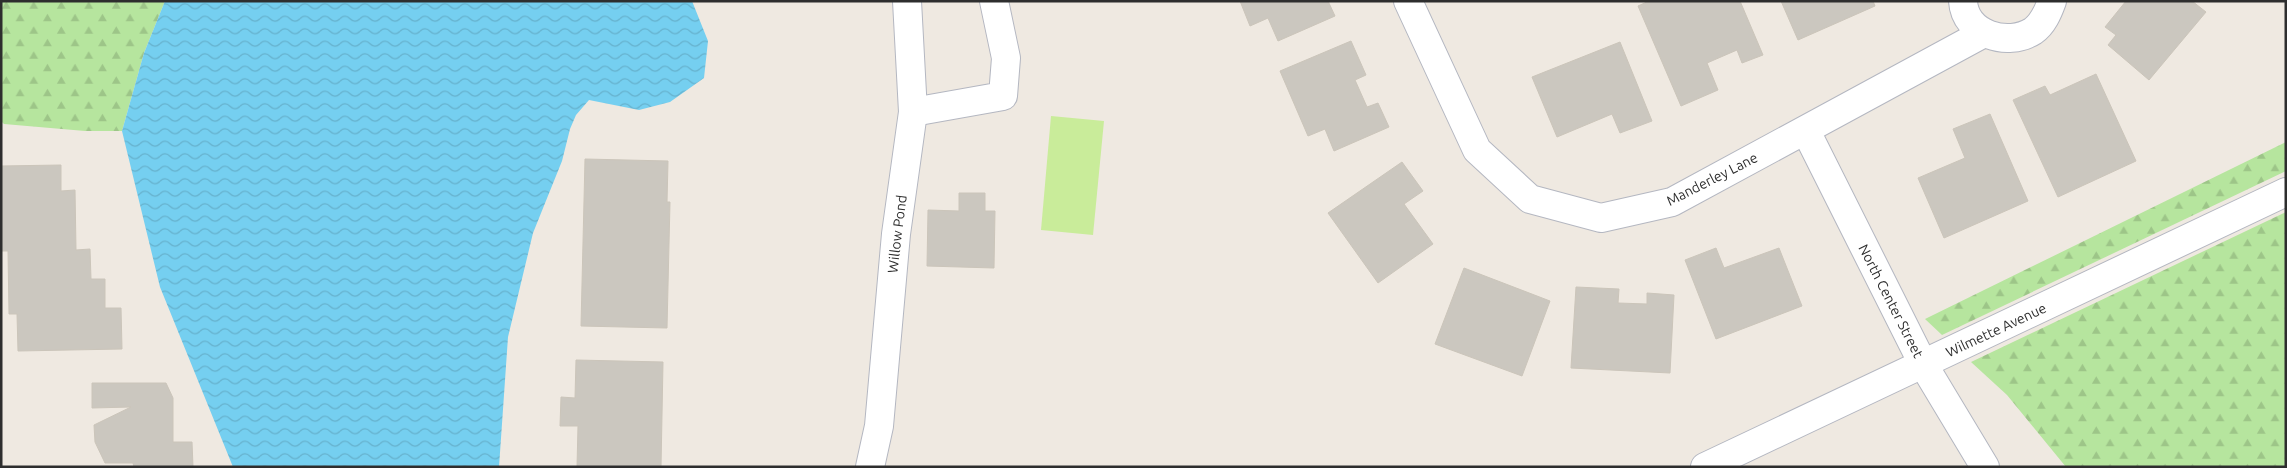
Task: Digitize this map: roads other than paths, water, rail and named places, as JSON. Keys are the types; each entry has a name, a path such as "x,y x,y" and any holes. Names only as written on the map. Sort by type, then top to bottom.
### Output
{"street":[{"name":"Willow Pond","path":"870,467 880,426 896,234 913,112 907,1"},
{"path":"913,112 1003,96 1006,58 994,1"},
{"name":"Manderley Lane","path":"1408,1 1477,150 1530,199 1601,218 1672,202 1984,33"},
{"path":"1963,1 1971,22 1984,33 2001,39 2019,38 2034,30 2046,17 2052,1"},
{"name":"North Center Street","path":"1806,131 1923,364 1985,467"},
{"name":"Wilmette Avenue","path":"1705,467 2286,192"}],"water":[{"path":"165,1 692,1 708,41 704,78 670,102 639,110 589,100 576,115 570,129 562,161 533,233 508,337 499,467 233,467 160,287 122,131 144,53"}]}
